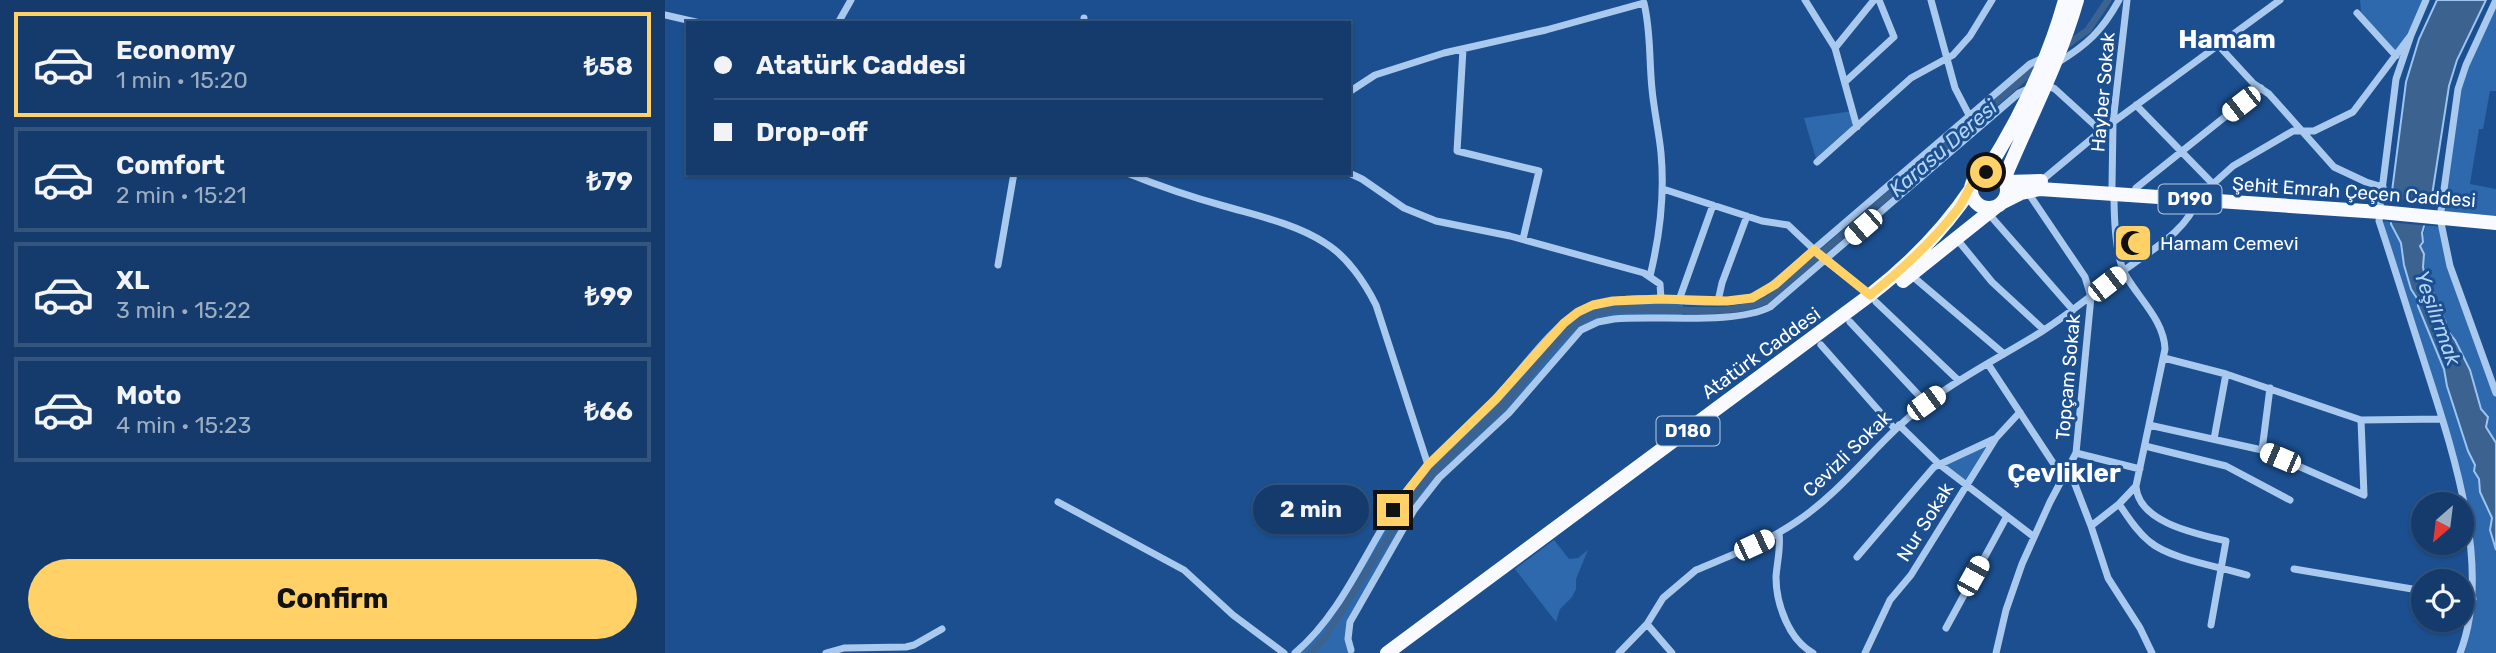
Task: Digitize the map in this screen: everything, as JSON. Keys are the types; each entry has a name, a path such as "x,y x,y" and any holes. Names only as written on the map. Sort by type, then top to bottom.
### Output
{"highway":[{"path":"1971,189 1973,197 1986,208 1996,207 2007,192 2005,180 2042,82 2065,0"},
{"path":"2051,54 2067,38 2077,0"},
{"name":"Atatürk Caddesi","path":"1402,653 1850,323 1927,246 1971,189 1975,178 1986,172 2042,82"},
{"path":"1986,172 1995,173 2005,180"},
{"name":"Şehit Emrah Çeçen Caddesi","path":"2005,180 2041,181 2113,190 2136,188 2380,209 2496,223"},
{"name":"Şehit Emrah Çeçen Caddesi","path":"1996,207 2027,191 2040,189 2208,194"},
{"name":"Atatürk Caddesi","path":"1387,653 1873,299 1911,275 1996,207"},
{"name":"D190","path":"2436,214 2496,217"}],"street":[{"path":"839,21 851,0"},
{"path":"1805,0 1835,48 1857,127"},
{"path":"1810,8 1817,0"},
{"path":"1835,48 1876,0 1894,37 1845,82"},
{"path":"1931,0 1955,88 1969,115"},
{"path":"1817,162 1911,78 1946,60 1971,36 1993,0"},
{"path":"1295,653 1322,626 1399,500 1428,465 1496,399 1571,317 1604,302 1661,299 1718,301 1747,299 1763,293 2030,64 2051,54 2087,44 2119,0"},
{"name":"Hayber Sokak","path":"2123,271 2113,190 2113,122 2127,0"},
{"path":"2041,181 2101,131 2270,3 2280,0"},
{"path":"2427,0 2411,35 2396,79 2379,221 2442,419 2469,534 2471,569"},
{"path":"2496,0 2458,89 2436,214 2450,266 2496,393"},
{"path":"1351,92 1375,75 1644,1 1649,22 1651,82 1661,151 1663,189 1661,229 1650,276"},
{"path":"2357,13 2396,56"},
{"path":"665,15 692,21"},
{"name":"Cevizli Sokak","path":"1619,653 1647,624 1663,598 1696,570 1779,533 1819,504 1896,427 1926,403 1958,380 2073,310 2175,231 2233,166 2293,131 2314,131 2353,112 2411,35"},
{"path":"2218,45 2255,84 2269,94 2334,166 2366,182 2383,187"},
{"path":"1463,49 1457,151 1539,170 1523,239"},
{"path":"1351,650 1348,639 1350,622 1414,510 1439,478 1509,413 1581,330 1614,318 1727,317 1756,313 1779,300 2019,93 2042,82 2055,89 2101,131"},
{"path":"2136,188 2261,88"},
{"path":"2136,105 2182,150 2208,194"},
{"path":"1351,174 1394,202 1427,218 1523,239 1650,276 1661,288 1661,299"},
{"path":"999,265 1014,175"},
{"path":"1132,175 1176,192 1283,224 1318,239 1339,254 1376,306 1428,465"},
{"path":"1663,189 1747,216 1788,225 1825,260 1873,299 1958,380"},
{"path":"2027,191 2085,277 2091,297"},
{"path":"1679,300 1713,205"},
{"path":"1996,207 2073,310"},
{"path":"1718,301 1747,216"},
{"path":"1956,238 1992,282 2043,330"},
{"path":"2123,271 2165,341 2164,358 2136,486 2137,495 2141,502 2165,521 2182,530 2226,541 2211,625"},
{"path":"1911,275 2004,354"},
{"name":"Topçam Sokak","path":"1996,653 2013,589 2034,537 2076,453 2091,297"},
{"path":"1850,323 1926,403"},
{"path":"1821,345 1896,427 1939,464 2034,537"},
{"path":"2164,358 2226,374 2361,420 2442,419"},
{"path":"1988,364 2063,478"},
{"path":"2214,439 2226,374"},
{"path":"2262,450 2270,388"},
{"name":"Nur Sokak","path":"1865,653 1890,600 1911,575 1996,438 2020,412"},
{"path":"2150,425 2262,450 2364,495 2361,420"},
{"path":"1857,557 1934,467 1996,438"},
{"path":"2145,446 2226,466 2290,500"},
{"path":"2076,453 2140,469"},
{"path":"2069,469 2108,578 2153,653"},
{"path":"2091,526 2119,504 2136,486"},
{"path":"1058,502 1184,570 1233,615 1284,653"},
{"path":"2119,504 2143,536 2157,547 2247,575"},
{"path":"1946,628 2007,516"},
{"path":"1779,533 1777,594 1794,635 1801,645 1813,653"},
{"path":"2294,569 2411,589"},
{"path":"1647,624 1672,653"},
{"path":"826,653 844,648 907,647 942,629"},
{"path":"2460,653 2467,632"}],"shaded area":[{"path":"2360,0 2426,0 2396,56 2358,14 2361,11"},
{"path":"2496,0 2496,91 2490,91 2483,129 2479,129 2470,184 2496,189 2496,217 2441,211 2458,89"},
{"path":"1853,111 1857,127 1817,162 1804,118"},
{"path":"2379,221 2391,222 2401,243 2411,289 2418,300 2420,312 2444,369 2447,386 2475,465 2480,492 2493,524 2490,530 2496,550 2496,653 2460,653 2467,632 2474,632 2474,569 2469,569 2469,555 2475,555 2475,492 2459,492 2442,419"},
{"path":"2426,225 2440,227 2496,393 2496,443 2486,427 2488,421 2466,361 2447,331 2424,273 2420,246"},
{"path":"1683,300 1682,317 1635,317 1586,327 1509,413 1426,495 1350,622 1352,653 1295,653 1315,636 1399,501 1571,317 1604,302"},
{"path":"1996,438 1967,484 1939,464"},
{"path":"1554,540 1569,559 1578,558 1588,550 1576,579 1576,589 1560,609 1556,622 1515,569"}],"water":[{"name":"Yeşilırmak","path":"2437,0 2486,0 2457,60 2449,86 2431,202 2420,246 2424,254 2425,278 2432,286 2446,329 2455,340 2470,370 2481,409 2488,417 2486,427 2496,443 2496,550 2490,530 2492,518 2480,492 2475,465 2447,386 2444,369 2418,306 2418,300 2411,289 2401,243 2391,224 2391,199 2406,82 2419,39"}],"pier":[{"path":"2388,198 2435,203 2430,226 2388,222"}],"waterway":[{"name":"Karasu Deresi","path":"2064,47 2088,30 2108,0"},
{"name":"Karasu Deresi","path":"1310,653 1324,639 1419,489 1503,406 1574,325 1587,317 1608,311 1710,311 1750,306 1767,300 2037,67"}],"place":[{"name":"Hamam Cemevi","path":"2133,243"}],"district":[{"name":"Hamam","path":"2227,39"},
{"name":"Çevlikler","path":"2064,473"}],"route":[{"path":"1393,510 1428,465 1496,399 1564,323 1578,312 1593,305 1613,301 1727,301 1752,298 1776,284 1814,250 1870,295 1905,268 1927,246 1961,205 1975,178 1986,172"}]}
